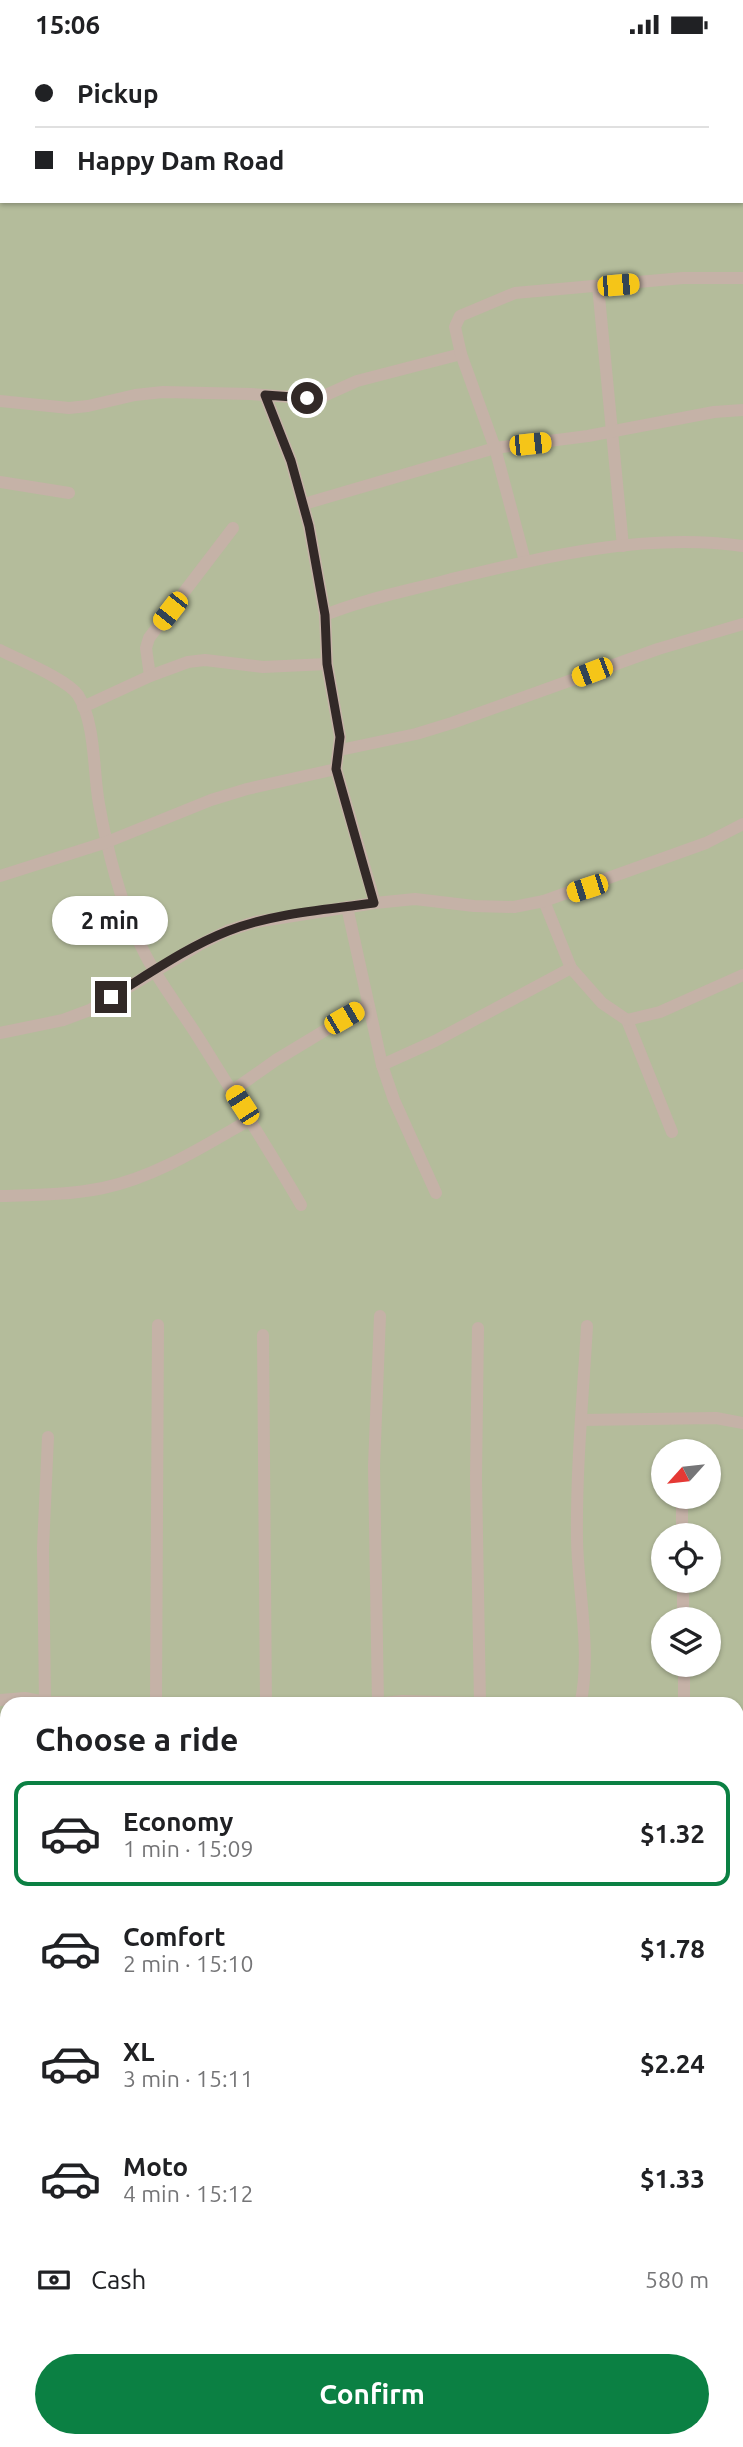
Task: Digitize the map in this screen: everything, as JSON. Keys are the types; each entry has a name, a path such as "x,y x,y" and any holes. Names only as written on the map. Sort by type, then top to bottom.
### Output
{"street":[{"path":"526,561 495,448 461,354 455,327 460,316 515,293 683,278 743,278"},
{"path":"598,286 624,546"},
{"path":"0,401 69,408 163,392 317,399 357,381 461,354"},
{"path":"265,395 277,422 304,503 325,615 327,664 340,750 336,769 374,903"},
{"path":"304,503 495,448 560,441 714,412 743,410"},
{"path":"0,482 69,493"},
{"path":"150,676 146,648 149,638 233,528"},
{"path":"325,615 368,600 526,561 650,542 743,546"},
{"path":"340,750 453,723 647,652 743,624"},
{"path":"0,650 68,685 79,697 90,733 98,802 107,842 137,939 154,971 251,1119 301,1205"},
{"path":"83,707 170,667 205,660 263,667 327,664"},
{"path":"0,876 107,842 211,800 336,769"},
{"path":"0,1033 63,1020 90,1010 227,931 255,922 415,899 474,906 514,907 544,901 741,829"},
{"path":"544,901 571,968 602,1003 626,1020 671,1132"},
{"path":"347,907 382,1065 394,1100 436,1193"},
{"path":"382,1065 435,1041 571,968"},
{"path":"626,1020 660,1011 743,975"},
{"path":"232,1091 276,1060 367,1005"},
{"path":"0,1196 73,1193 131,1180 178,1159 251,1119"},
{"path":"378,1697 374,1466 380,1316"},
{"path":"156,1697 158,1325"},
{"path":"581,1697 584,1671 577,1541 577,1477 587,1326"},
{"path":"478,1328 476,1478 480,1697"},
{"path":"263,1335 266,1697"},
{"path":"581,1419 716,1419 743,1423"},
{"path":"45,1697 43,1548 48,1437"},
{"path":"684,1677 684,1697"}],"green space":[{"path":"0,203 743,203 743,1697 0,1697"}],"route":[{"path":"111,997 227,931 255,922 374,903 336,769 340,737 327,664 325,615 309,526 291,461 265,395 307,398"}]}
